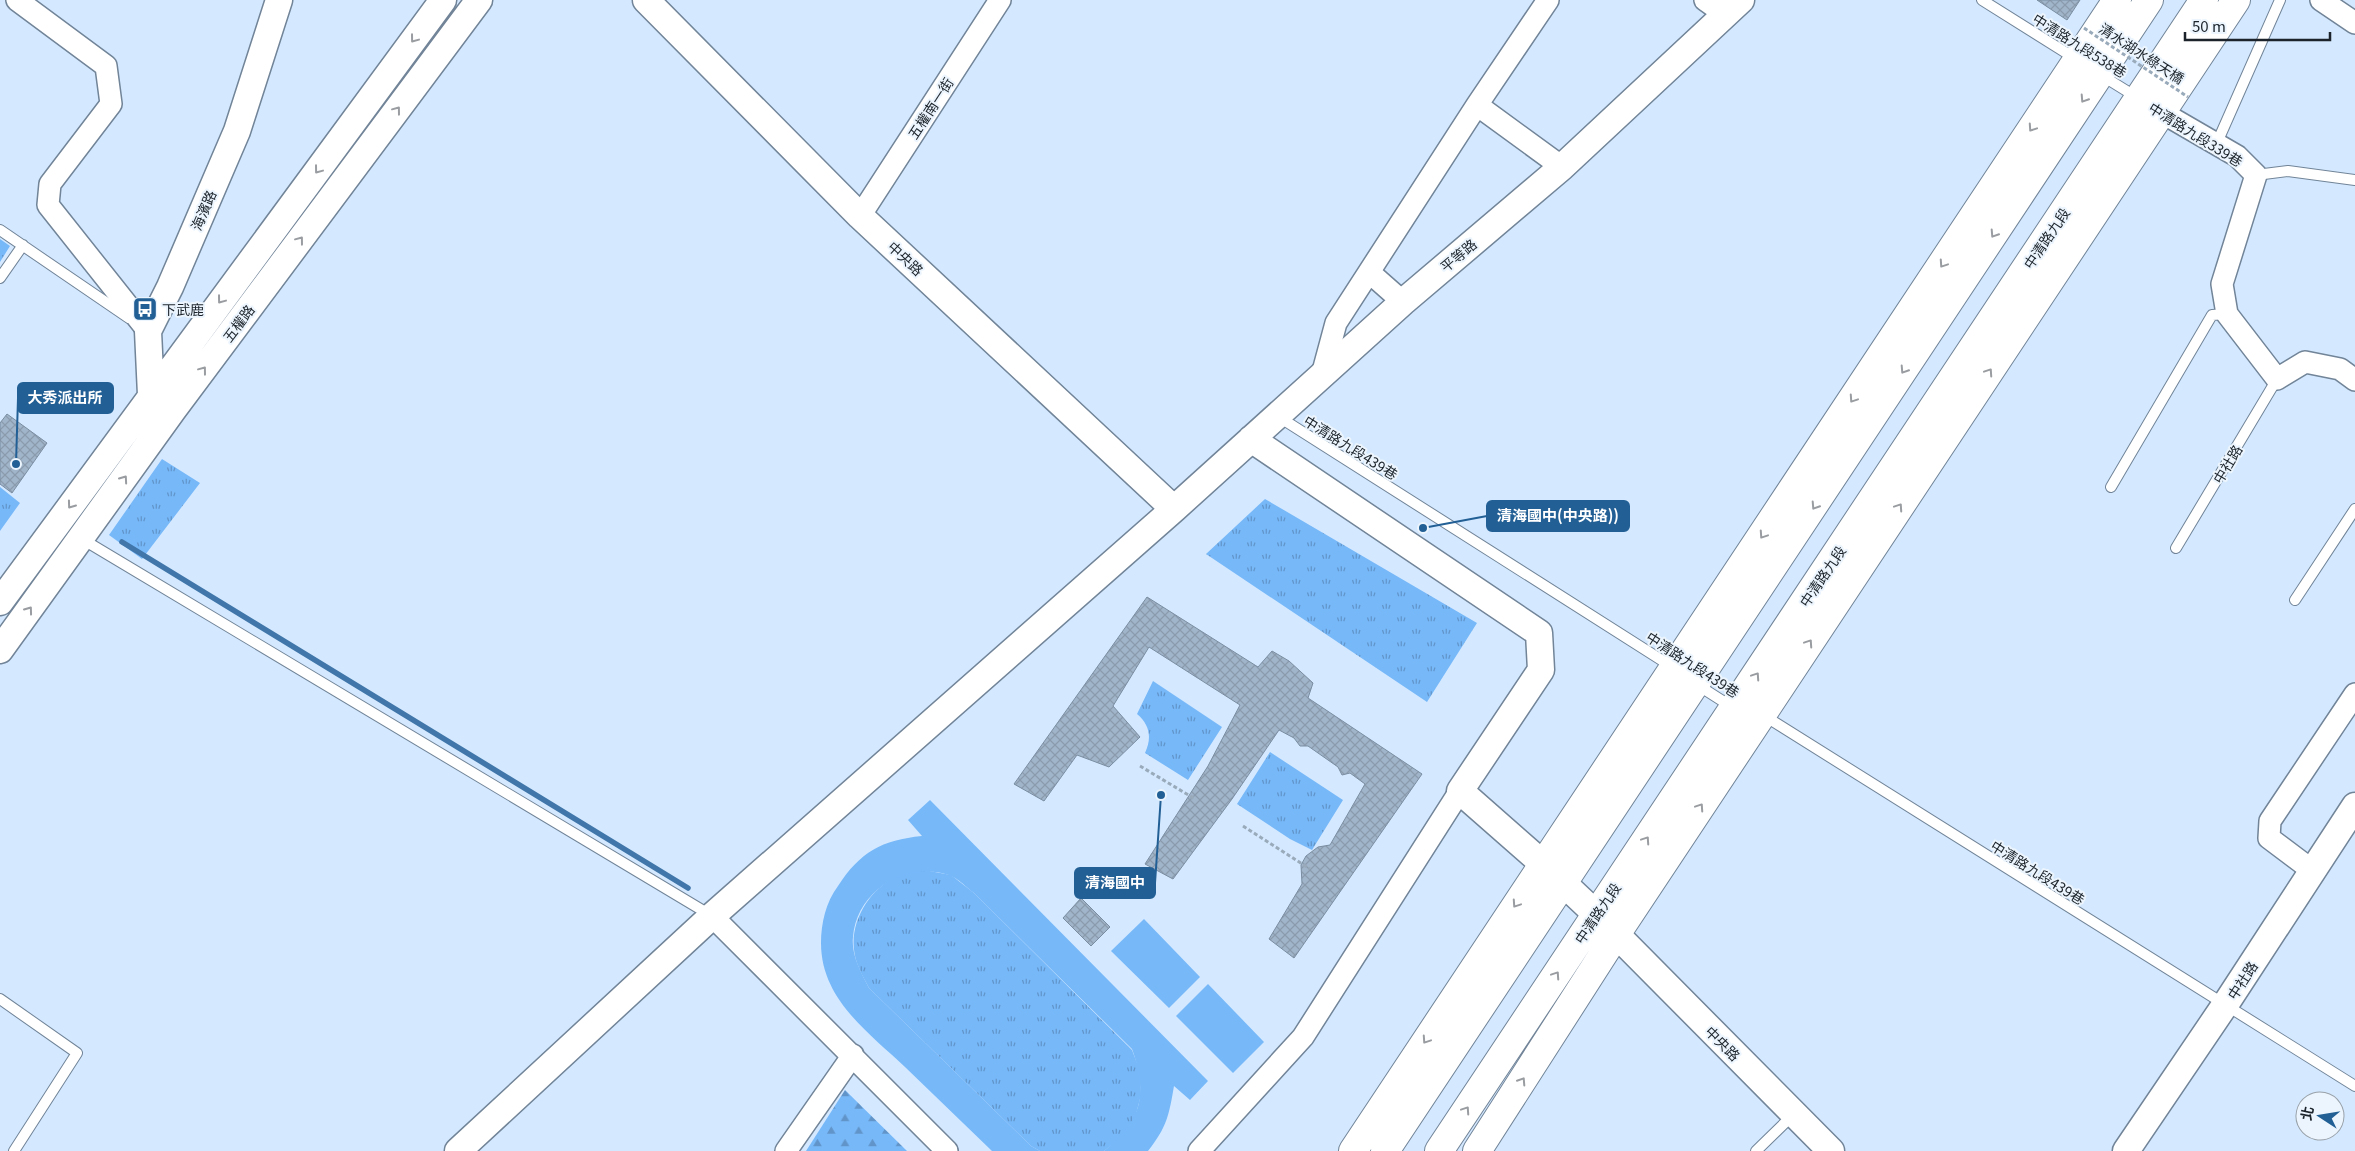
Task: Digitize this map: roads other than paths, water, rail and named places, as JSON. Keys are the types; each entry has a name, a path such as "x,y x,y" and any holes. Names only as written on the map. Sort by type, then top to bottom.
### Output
{"main road":[{"path":"2089,67 2117,0"},
{"path":"1385,1151 1563,883 1685,676 2089,67 2149,0"},
{"name":"中清路九段","path":"2150,105 2204,0"},
{"name":"中清路九段","path":"1477,1151 1615,936 1748,711 2150,105 2236,0"},
{"path":"1352,1151 1543,864 1685,676"},
{"name":"中清路九段","path":"1439,1151 1596,914 1748,711"}],"street":[{"path":"17,0 106,66 111,104 50,184 48,205 148,331"},
{"name":"海濱路","path":"151,395 148,331 170,287 237,131 279,0"},
{"name":"五權路","path":"0,602 444,0"},
{"name":"五權路","path":"0,650 82,539 173,410 479,0"},
{"name":"五權南一街","path":"860,216 1000,0"},
{"path":"1322,375 1336,323 1477,105 1548,0"},
{"path":"1705,0 1734,7"},
{"path":"2321,0 2355,23"},
{"name":"中央路","path":"655,3 860,216 1174,508"},
{"name":"平等路","path":"458,1151 712,916 1174,508 1403,302 1562,167 1734,7"},
{"path":"1477,105 1562,167"},
{"name":"中清路九段339巷","path":"2150,105 2237,156 2256,174 2222,284 2227,314 2277,379"},
{"path":"1369,272 1403,302"},
{"path":"2277,379 2306,362 2340,370 2355,380"},
{"path":"151,395 173,410"},
{"path":"1199,1151 1303,1036 1460,791 1541,670 1539,633 1251,439"},
{"path":"2313,871 2269,838 2270,821 2355,694"},
{"name":"中央路","path":"1460,791 1543,864 1596,914 1615,936 1831,1151"},
{"name":"中社路","path":"2126,1151 2225,1006 2355,806"},
{"path":"712,916 948,1151"},
{"path":"786,1151 853,1055"}],"lane":[{"name":"中清路九段538巷","path":"1982,0 2150,105"},
{"path":"2216,145 2280,0"},
{"path":"2256,174 2288,171 2355,180"},
{"path":"0,230 148,331"},
{"path":"0,278 23,245"},
{"path":"2112,487 2212,315 2227,314"},
{"name":"中社路","path":"2176,548 2277,379"},
{"name":"中清路九段439巷","path":"1277,416 1685,676 1748,711 2355,1086"},
{"path":"2295,600 2355,509"},
{"path":"82,539 712,916"},
{"path":"1,1001 77,1053 14,1151"},
{"path":"1756,1151 1794,1113"}],"waterway":[{"path":"122,542 688,888"}],"place":[{"name":"下武鹿","path":"145,309"},
{"name":"大秀派出所","path":"16,464"},
{"name":"清海國中(中央路))","path":"1423,528"},
{"name":"清海國中","path":"1161,795"}]}
